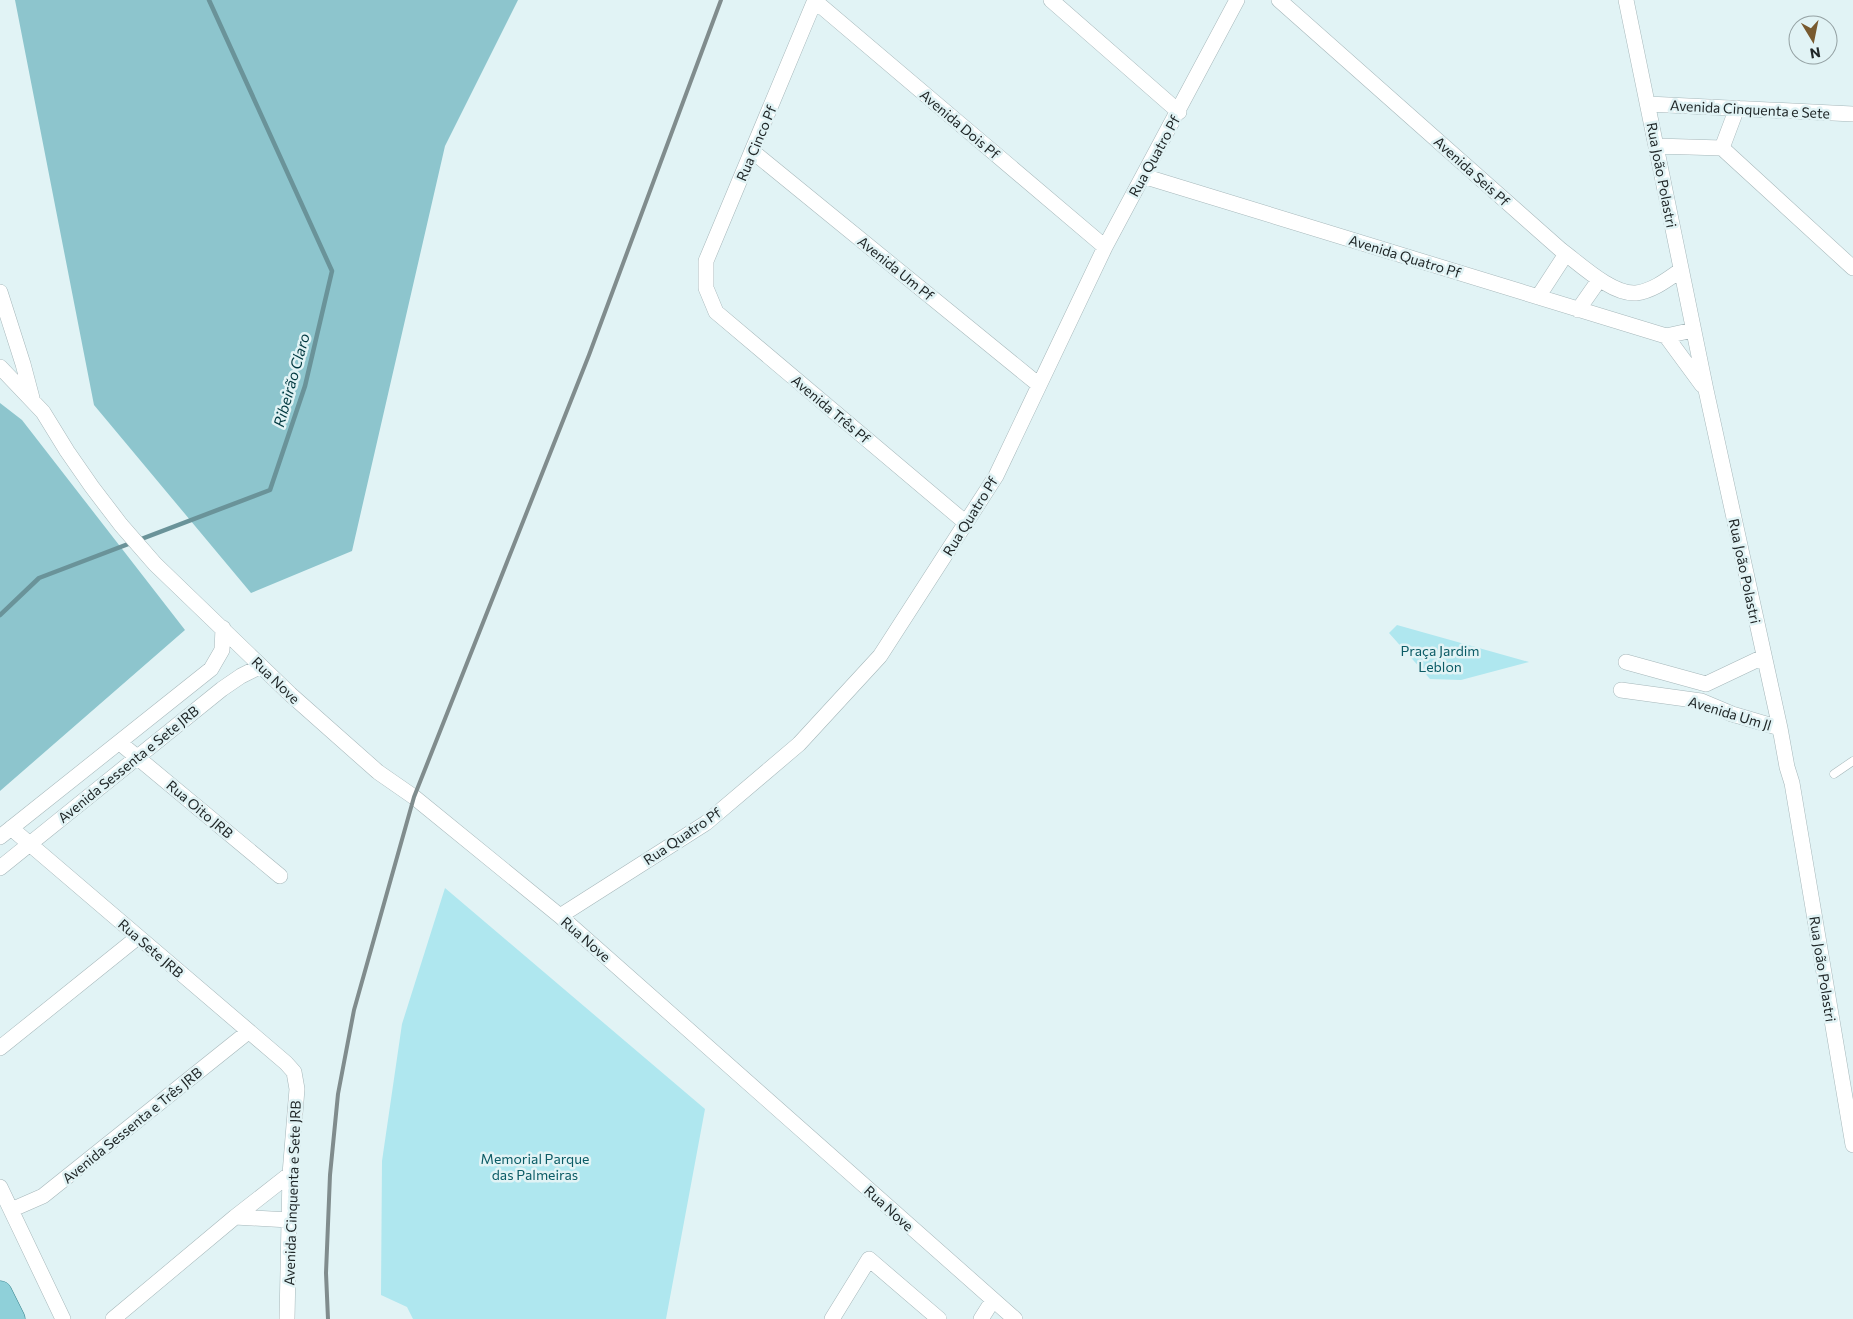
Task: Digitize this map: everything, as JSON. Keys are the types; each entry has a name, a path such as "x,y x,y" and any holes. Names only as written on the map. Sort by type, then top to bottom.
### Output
{"main road":[{"path":"0,1293 13,1319"}],"street":[{"name":"Rua Cinco Pf","path":"706,288 706,261 815,0"},
{"name":"Avenida Dois Pf","path":"815,0 1105,247"},
{"path":"1051,0 1179,112"},
{"name":"Rua Quatro Pf","path":"560,916 706,823 799,744 880,656 996,476 1105,247 1179,112 1237,0"},
{"name":"Avenida Seis Pf","path":"1279,0 1566,254 1599,280 1618,289 1635,293 1662,284 1681,270"},
{"name":"Rua João Polastri","path":"1626,0 1693,330 1792,783 1853,1145"},
{"name":"Avenida Cinquenta e Sete","path":"1648,104 1853,114"},
{"path":"1722,148 1737,108"},
{"path":"1656,146 1722,148 1853,268"},
{"name":"Avenida Um Pf","path":"752,151 1039,385"},
{"name":"Avenida Quatro Pf","path":"1144,176 1666,336 1693,330"},
{"path":"1538,297 1566,254"},
{"path":"1578,310 1599,280"},
{"name":"Avenida Três Pf","path":"706,288 716,312 966,523"},
{"path":"0,292 33,400"},
{"path":"1666,336 1706,390"},
{"path":"0,367 33,400"},
{"name":"Rua Nove","path":"33,400 43,412 67,451 121,525 155,564 290,694 378,772 414,797 560,916 1015,1319"},
{"path":"6,833 211,670 222,650 223,628"},
{"name":"Avenida Um Jl","path":"1626,662 1706,684 1764,657"},
{"name":"Avenida Sessenta e Sete JRB","path":"0,868 222,689 241,676 261,666"},
{"path":"1701,701 1706,684"},
{"name":"Avenida Um Jl","path":"1620,690 1701,701 1732,714 1780,728"},
{"name":"Rua Oito JRB","path":"120,743 280,876"},
{"name":"Rua Sete JRB","path":"6,833 29,844 290,1068"},
{"path":"0,1048 138,937"},
{"name":"Avenida Sessenta e Três JRB","path":"11,1210 43,1196 248,1032"},
{"name":"Avenida Cinquenta e Sete JRB","path":"287,1319 290,1174 297,1089 296,1077 290,1068"},
{"path":"113,1319 235,1217 290,1174"},
{"path":"0,1187 64,1319"},
{"path":"235,1217 289,1220"},
{"path":"832,1319 869,1259 939,1319"},
{"path":"981,1319 993,1300"}],"lane":[{"path":"1834,774 1853,761"}],"green space":[{"name":"Praça Jardim Leblon","path":"1397,625 1529,662 1461,680 1430,679 1389,633"},
{"name":"Memorial Parque das Palmeiras","path":"445,888 705,1109 666,1319 413,1319 407,1307 381,1295 382,1161 402,1024"}],"shaded area":[{"path":"15,0 518,0 445,146 352,551 251,593 94,405"},
{"path":"0,403 22,420 185,630 0,791"}],"waterway":[{"name":"Ribeirão Claro","path":"0,615 39,578 270,490 305,386 332,271 209,0"}],"railway":[{"path":"328,1319 326,1273 330,1175 338,1094 354,1010 414,797 589,355 721,0"}]}
